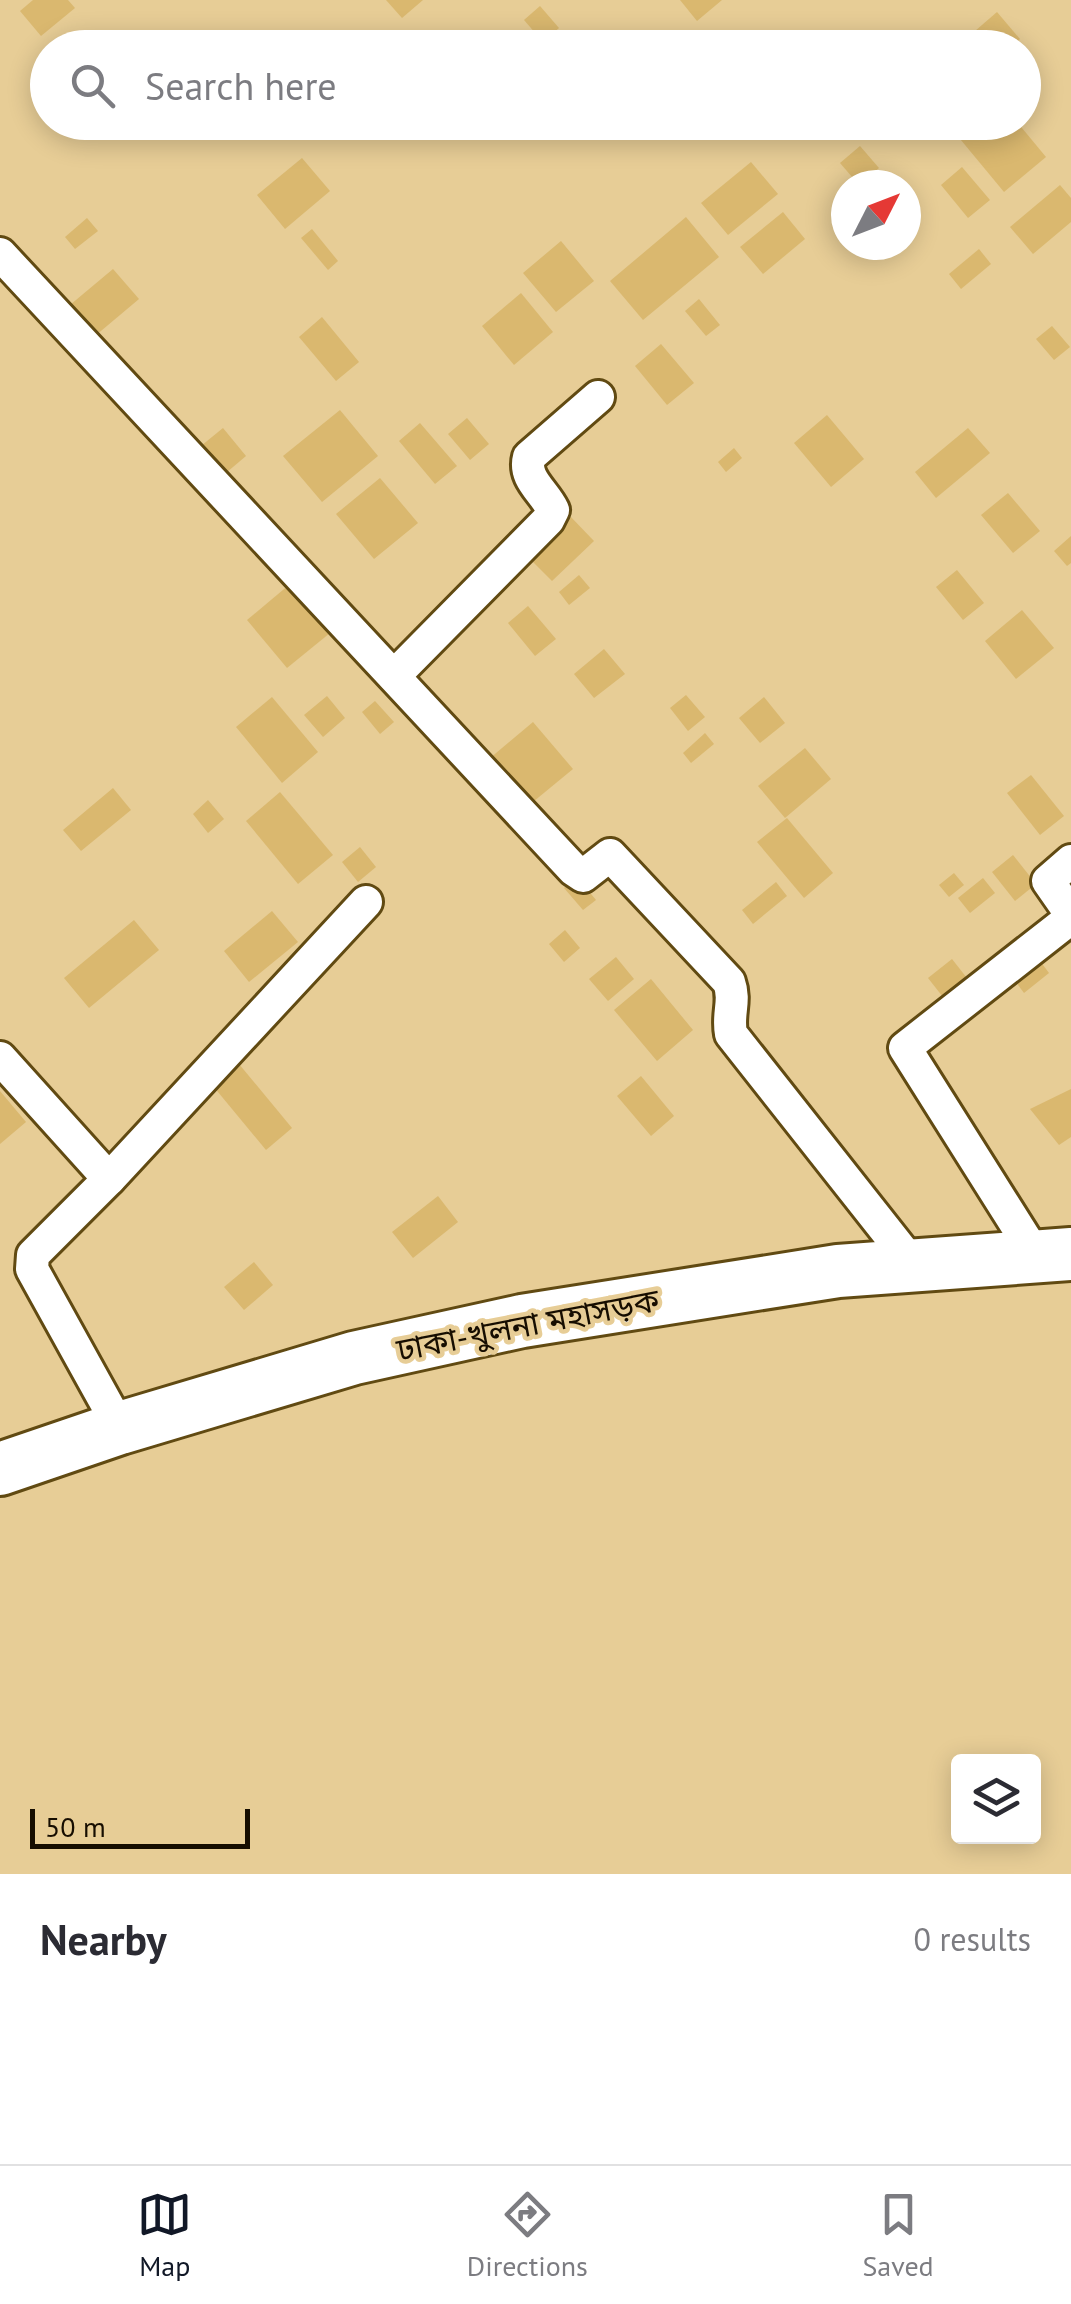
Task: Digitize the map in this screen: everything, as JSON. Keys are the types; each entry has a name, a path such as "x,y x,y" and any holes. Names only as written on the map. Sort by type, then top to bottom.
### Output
{"highway":[{"name":"ঢাকা-খুলনা মহাসড়ক","path":"0,1469 120,1428 354,1358 522,1321 838,1272 1054,1255"}],"street":[{"path":"0,254 574,870 583,876 610,855 729,982 734,996 730,1034 914,1266"},
{"path":"394,676 548,520 553,510 530,478 526,467 529,457 598,397"},
{"path":"1054,1255 905,1048 1071,916 1048,881 1071,860"},
{"path":"120,1428 32,1269 33,1255 109,1179 366,902"},
{"path":"0,1058 109,1179"}],"building":[{"path":"33,0 68,0 75,8 48,30 36,30 20,11"},
{"path":"386,0 423,0 402,18"},
{"path":"680,0 722,0 697,21"},
{"path":"540,6 559,28 533,30 524,20"},
{"path":"997,12 1012,30 976,30"},
{"path":"961,140 1032,140 1046,157 1004,192"},
{"path":"860,146 879,168 846,170 840,163"},
{"path":"302,158 330,191 285,229 257,195"},
{"path":"751,162 778,194 728,235 701,203"},
{"path":"962,167 990,200 968,218 941,185"},
{"path":"1060,185 1071,198 1071,222 1033,254 1010,227"},
{"path":"783,212 805,239 763,274 740,247"},
{"path":"686,217 719,257 643,320 610,281"},
{"path":"87,218 98,231 75,249 65,237"},
{"path":"312,229 338,261 328,270 301,238"},
{"path":"561,241 594,281 556,312 523,273"},
{"path":"979,249 991,264 961,289 949,274"},
{"path":"113,269 139,299 95,336 70,305"},
{"path":"521,293 553,332 514,365 482,326"},
{"path":"699,299 720,325 706,336 685,311"},
{"path":"322,317 359,362 336,381 299,337"},
{"path":"1052,326 1070,347 1054,360 1036,339"},
{"path":"661,344 694,383 667,405 635,366"},
{"path":"340,410 378,456 322,502 283,456"},
{"path":"827,415 864,459 831,487 794,443"},
{"path":"467,418 489,444 470,460 448,434"},
{"path":"420,423 457,466 435,484 399,441"},
{"path":"223,428 246,456 220,478 196,450"},
{"path":"968,428 990,453 936,498 915,472"},
{"path":"734,448 742,458 726,472 718,462"},
{"path":"380,478 418,523 374,559 336,514"},
{"path":"1008,493 1040,531 1013,553 981,515"},
{"path":"568,514 594,541 552,581 526,555"},
{"path":"1071,536 1071,563 1067,566 1054,551"},
{"path":"957,570 984,603 963,620 936,587"},
{"path":"579,575 590,588 569,605 559,592"},
{"path":"290,584 330,633 287,668 247,620"},
{"path":"528,606 556,639 535,656 508,623"},
{"path":"1022,610 1054,648 1016,679 985,641"},
{"path":"604,649 625,674 594,698 574,674"},
{"path":"686,695 705,717 688,731 670,708"},
{"path":"327,696 345,718 323,737 304,715"},
{"path":"272,697 318,752 282,783 236,727"},
{"path":"764,697 785,723 760,743 739,718"},
{"path":"375,701 394,722 380,734 362,712"},
{"path":"533,722 573,769 522,811 483,764"},
{"path":"705,733 714,744 691,763 683,753"},
{"path":"805,748 831,779 785,818 758,786"},
{"path":"1031,775 1064,816 1040,835 1007,793"},
{"path":"113,788 131,810 81,851 63,830"},
{"path":"280,792 333,855 298,884 246,821"},
{"path":"208,800 224,819 208,833 193,814"},
{"path":"787,818 833,873 804,898 757,842"},
{"path":"360,847 376,867 358,882 342,862"},
{"path":"1013,855 1036,884 1015,901 992,872"},
{"path":"954,873 964,885 949,897 939,885"},
{"path":"577,877 596,900 583,910 564,888"},
{"path":"983,878 995,893 970,913 958,898"},
{"path":"776,882 787,896 753,924 742,910"},
{"path":"272,911 298,942 249,982 224,951"},
{"path":"134,920 159,950 89,1008 64,978"},
{"path":"565,930 580,948 564,962 549,944"},
{"path":"616,957 634,979 608,1001 589,979"},
{"path":"1037,957 1049,973 1024,993 1012,977"},
{"path":"952,959 974,987 950,1006 928,978"},
{"path":"651,979 693,1030 657,1061 614,1010"},
{"path":"239,1064 292,1128 266,1150 213,1086"},
{"path":"641,1076 674,1116 651,1136 617,1096"},
{"path":"1071,1089 1071,1137 1059,1145 1030,1109"},
{"path":"0,1091 26,1122 0,1144"},
{"path":"438,1196 458,1222 413,1258 392,1232"},
{"path":"254,1262 273,1285 244,1310 224,1287"}]}
